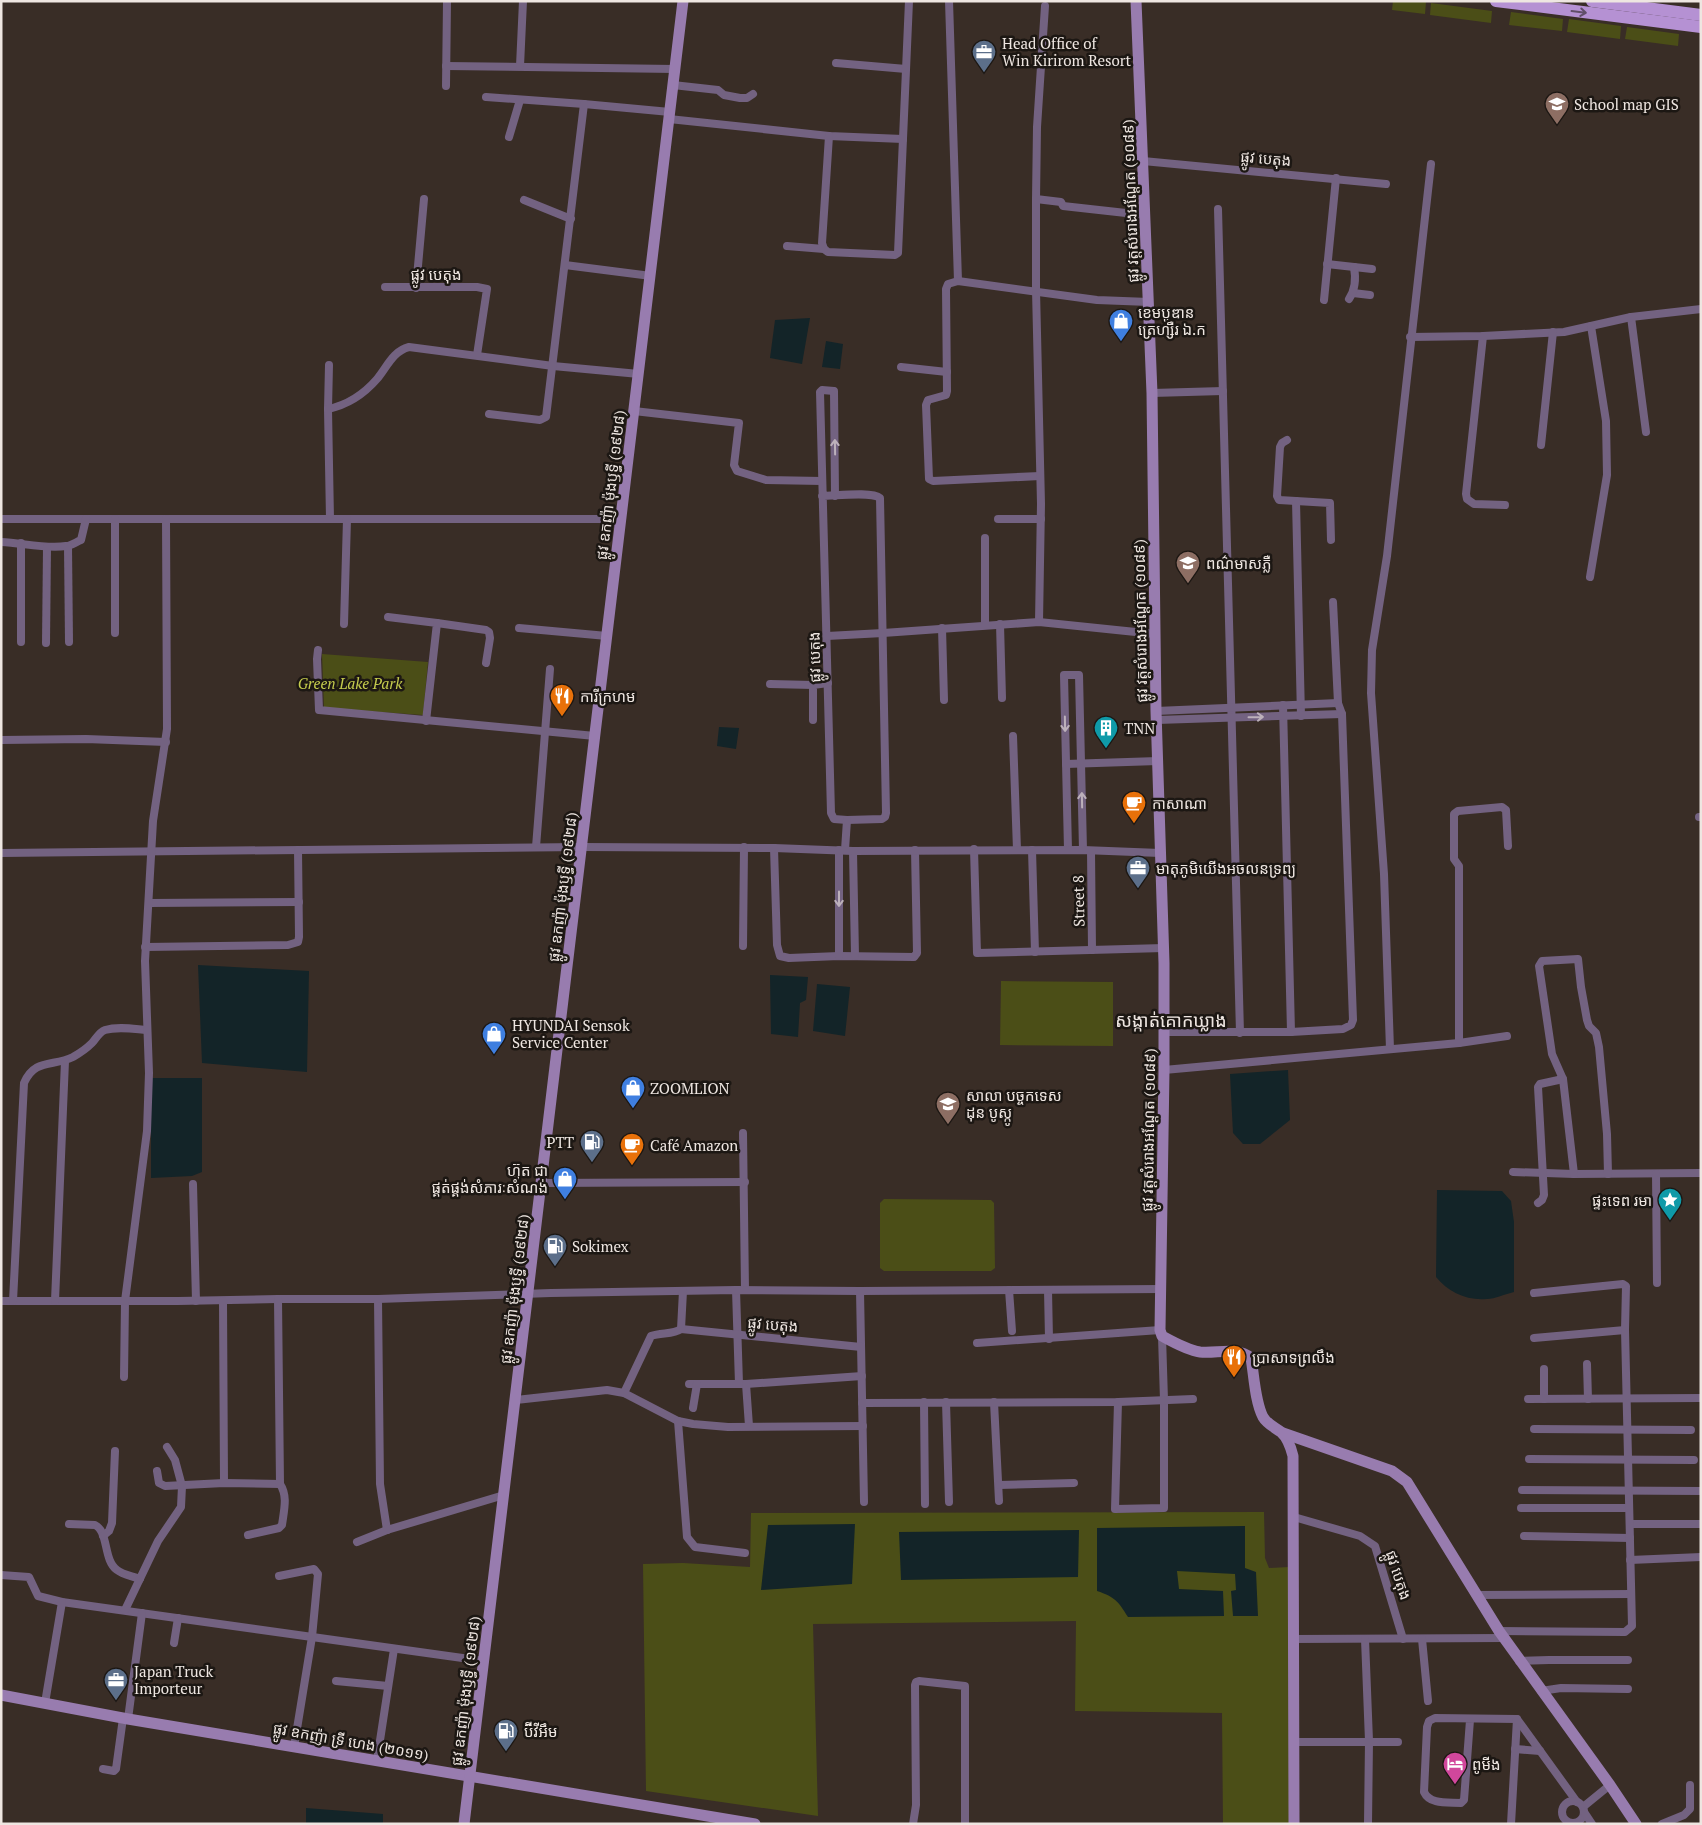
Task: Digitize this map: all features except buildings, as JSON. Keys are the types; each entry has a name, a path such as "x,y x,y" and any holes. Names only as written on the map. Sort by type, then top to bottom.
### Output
{"main road":[{"name":"ផ្លូវ ឧកញ៉ា ម៉ុងឫទ្ធី (១៩២៨)","path":"464,1824 634,411 652,276 683,1"},
{"name":"ផ្លូវ វត្តសំរោងអណ្ដែត (១០៨៩)","path":"1136,1 1152,393 1155,634 1164,948 1161,1333"},
{"path":"1592,1 1701,14"},
{"path":"1500,2 1701,27"},
{"path":"1161,1333 1184,1347 1200,1352 1240,1352 1251,1358 1259,1406 1262,1416 1268,1424 1282,1433 1383,1468 1400,1476 1407,1482 1501,1635 1610,1785 1636,1824"},
{"path":"1282,1433 1290,1445 1293,1456 1294,1824"},
{"name":"ផ្លូវ ឧកញ៉ា ទ្រី ហេង (២០១១)","path":"1,1695 126,1719 751,1823"}],"street":[{"path":"446,86 447,1"},
{"path":"520,66 523,1"},
{"path":"787,246 824,249 828,252 895,255 898,253 909,1"},
{"path":"949,1 958,281"},
{"path":"1039,622 1041,519 1036,199 1037,127 1046,6"},
{"path":"836,63 906,69"},
{"path":"446,66 675,69"},
{"path":"674,84 718,90 724,95 740,98 747,98 752,94"},
{"path":"486,97 584,104 829,136 903,139"},
{"path":"509,136 520,100"},
{"path":"489,414 544,419 546,417 584,104"},
{"path":"824,249 822,243 829,136"},
{"name":"ផ្លូវ បេតុង","path":"1143,161 1386,184"},
{"path":"1390,1048 1384,874 1371,694 1371,667 1387,556 1410,337 1431,164"},
{"path":"1324,300 1336,178"},
{"path":"416,288 424,199"},
{"path":"1036,199 1061,202 1063,206 1135,214 1145,213"},
{"path":"524,200 571,219"},
{"path":"1218,209 1240,1033"},
{"path":"1327,264 1372,269"},
{"path":"565,265 652,276"},
{"path":"1354,267 1355,273 1351,296 1370,295"},
{"path":"1040,476 933,481 929,479 926,405 928,400 946,395 948,391 946,288 948,284 958,281 1036,290 1098,300 1149,302"},
{"name":"ផ្លូវ បេតុង","path":"385,287 477,287 487,289 477,356"},
{"path":"1410,337 1564,332 1631,318 1701,309"},
{"path":"1631,318 1646,432"},
{"path":"1590,577 1607,475 1606,421 1591,326"},
{"path":"1541,445 1552,332"},
{"path":"1483,336 1466,494 1467,499 1474,504 1505,505"},
{"path":"328,409 345,405 365,390 376,380 395,355 403,348 409,347 553,366 639,374"},
{"path":"329,364 330,519"},
{"path":"901,367 947,372"},
{"name":"ផ្លូវ បេតុង","path":"835,496 834,391 830,389 821,390 820,392 832,817 834,819 847,820"},
{"path":"1152,393 1223,391"},
{"path":"634,411 739,423 734,466 737,470 766,480 822,482"},
{"path":"1287,440 1280,447 1277,496 1279,500 1330,503 1331,540"},
{"path":"822,496 874,494 880,498 886,813 882,819 847,820 839,956"},
{"path":"1296,501 1300,716"},
{"path":"1,519 621,519"},
{"path":"1,542 47,547 68,546 81,540 86,519"},
{"path":"114,519 115,632"},
{"path":"124,1377 124,1301 147,1130 149,1073 146,947 151,851 153,822 167,729 166,519"},
{"path":"344,624 347,519"},
{"path":"998,519 1041,519"},
{"path":"985,538 985,625"},
{"path":"21,543 21,642"},
{"path":"68,546 69,642"},
{"path":"46,643 47,547"},
{"path":"1164,1032 1240,1033 1343,1029 1351,1025 1353,1020 1342,714 1338,703 1333,602"},
{"path":"388,617 486,630 489,632 490,638 486,663"},
{"path":"827,636 1039,622 1155,634"},
{"path":"426,720 436,623"},
{"path":"1000,624 1002,698"},
{"path":"519,628 607,636"},
{"path":"942,628 944,700"},
{"path":"318,650 319,710 595,736"},
{"path":"536,847 550,668"},
{"name":"Street 8","path":"1066,764 1064,675 1079,675 1081,764 1092,950"},
{"path":"770,684 813,685 828,683"},
{"path":"813,685 813,720"},
{"path":"1157,716 1231,707 1338,703"},
{"path":"1284,705 1291,1032"},
{"path":"1157,716 1232,718 1342,714"},
{"path":"1013,736 1017,850"},
{"path":"1,740 86,739 166,742"},
{"path":"1068,850 1066,764 1158,761"},
{"path":"1459,1043 1459,866 1454,859 1454,814 1458,811 1502,807 1506,810 1508,846"},
{"path":"1,853 536,847 1068,850 1160,853"},
{"path":"743,946 744,847"},
{"path":"774,848 776,945 780,956 789,958 839,956 914,957 917,954 915,850"},
{"path":"146,947 293,944 298,942 298,850"},
{"path":"845,850 855,956"},
{"path":"974,850 977,953 1164,948"},
{"path":"1032,850 1035,952"},
{"path":"149,904 299,902"},
{"path":"1574,1174 1562,1079 1552,1054 1539,966 1542,961 1578,958 1580,987 1589,1026 1596,1033 1599,1047 1607,1134 1608,1174"},
{"path":"13,1300 24,1082 29,1072 43,1064 65,1061 80,1053 102,1031 113,1028 147,1030"},
{"path":"1164,1070 1459,1043 1507,1036"},
{"path":"55,1301 65,1061"},
{"path":"1538,1203 1544,1195 1541,1173 1538,1087 1540,1084 1562,1079"},
{"path":"743,1133 745,1290"},
{"path":"1513,1172 1574,1174 1701,1173"},
{"path":"1656,1174 1657,1283"},
{"path":"542,1183 745,1182"},
{"path":"193,1184 196,1301"},
{"path":"1293,1638 1422,1639 1625,1632 1632,1626 1625,1330 1626,1286 1622,1284 1534,1293"},
{"path":"1,1301 378,1299 736,1290 1161,1289"},
{"path":"736,1290 737,1335 748,1426"},
{"path":"1009,1290 1012,1331"},
{"path":"1048,1290 1049,1339"},
{"path":"681,1329 683,1291"},
{"path":"860,1291 864,1502"},
{"path":"248,1534 280,1528 286,1498 280,1484 278,1299"},
{"path":"378,1299 380,1484 388,1530"},
{"path":"223,1301 224,1483"},
{"name":"ផ្លូវ បេតុង","path":"624,1394 651,1336 658,1333 678,1332 681,1329 861,1346"},
{"path":"1534,1338 1625,1330"},
{"path":"977,1343 1161,1333 1164,1400 1164,1508 1115,1509 1118,1402"},
{"path":"1587,1364 1588,1399"},
{"path":"1544,1369 1544,1399"},
{"path":"693,1408 693,1384 743,1384 862,1376"},
{"path":"516,1400 607,1390 624,1394 678,1421 728,1427 863,1426"},
{"path":"1528,1399 1701,1398"},
{"path":"862,1403 1118,1402 1193,1399"},
{"path":"924,1402 925,1504"},
{"path":"946,1402 949,1502"},
{"path":"994,1402 999,1502"},
{"path":"678,1421 688,1537 695,1547 745,1553"},
{"path":"1534,1429 1691,1430"},
{"path":"125,1610 158,1541 181,1507 182,1486 175,1460 167,1447"},
{"path":"103,1536 109,1531 112,1523 115,1451"},
{"path":"1529,1459 1694,1460"},
{"path":"157,1471 159,1483 165,1486 224,1483 280,1484"},
{"path":"999,1485 1074,1483"},
{"path":"1522,1490 1701,1491"},
{"path":"356,1542 388,1530 504,1495"},
{"path":"1521,1508 1629,1508"},
{"name":"ផ្លូវ បេតុង","path":"1294,1518 1360,1536 1375,1546 1403,1639"},
{"path":"69,1524 95,1525 102,1530 104,1544 114,1568 119,1572 140,1579"},
{"path":"1630,1524 1701,1524"},
{"path":"1524,1536 1630,1538"},
{"path":"1630,1560 1701,1558"},
{"path":"279,1576 314,1569 318,1574 312,1637 294,1747"},
{"path":"1,1575 29,1577 38,1596 62,1602 484,1661"},
{"path":"1477,1595 1631,1594"},
{"path":"45,1703 62,1602"},
{"path":"103,1769 116,1770 126,1719 142,1613"},
{"path":"174,1643 178,1618"},
{"path":"1365,1639 1369,1741 1368,1824"},
{"path":"1422,1639 1428,1701"},
{"path":"377,1760 394,1649"},
{"path":"1520,1661 1628,1660"},
{"path":"336,1681 388,1686"},
{"path":"913,1824 916,1806 915,1685 916,1682 920,1681 965,1686 965,1824"},
{"path":"1541,1691 1560,1688 1628,1689"},
{"path":"1470,1720 1464,1800 1461,1803 1432,1801 1426,1798 1424,1792 1427,1727 1429,1721 1435,1718 1470,1720 1517,1719"},
{"path":"1510,1824 1517,1719"},
{"path":"1517,1719 1592,1824"},
{"path":"1294,1742 1398,1742"},
{"path":"1515,1749 1540,1751"},
{"path":"1581,1807 1570,1802 1564,1806 1564,1817 1569,1823 1579,1821 1581,1807 1610,1785"},
{"path":"1662,1824 1684,1815 1690,1809 1690,1785"}],"green space":[{"path":"1393,1 1426,2 1425,14 1392,10"},
{"path":"1431,3 1492,11 1491,23 1430,15"},
{"path":"1511,12 1563,19 1562,31 1509,25"},
{"path":"1569,19 1621,26 1620,39 1567,32"},
{"path":"1627,27 1679,34 1678,46 1625,39"},
{"name":"Green Lake Park","path":"322,654 428,662 423,715 324,708"},
{"path":"1001,981 1113,982 1113,1046 1000,1045"},
{"path":"884,1199 991,1200 994,1203 995,1268 991,1271 884,1271 880,1268 880,1203"},
{"path":"1264,1512 1265,1558 1269,1568 1289,1567 1290,1824 1223,1824 1222,1713 1075,1711 1076,1621 813,1624 818,1816 646,1791 643,1564 683,1563 750,1567 751,1513"}],"shaded area":[{"path":"810,318 802,364 770,358 775,320"},
{"path":"826,341 843,344 840,369 822,367"},
{"path":"719,727 739,728 736,749 717,746"},
{"path":"198,965 309,971 307,1072 202,1063"},
{"path":"770,975 808,977 806,1000 800,1003 798,1037 771,1034"},
{"path":"817,984 850,987 845,1036 813,1031"},
{"path":"1288,1070 1290,1120 1260,1144 1243,1144 1233,1133 1230,1074"},
{"path":"151,1078 202,1078 202,1172 192,1176 151,1178"},
{"path":"1437,1190 1502,1191 1511,1201 1514,1222 1514,1292 1490,1299 1472,1299 1452,1291 1436,1277"},
{"path":"855,1524 852,1584 761,1590 768,1525"},
{"path":"1245,1526 1245,1568 1256,1572 1258,1616 1233,1616 1231,1591 1236,1590 1235,1574 1177,1571 1179,1589 1223,1591 1224,1616 1128,1617 1116,1600 1097,1591 1097,1528"},
{"path":"1079,1530 1078,1577 901,1580 899,1532"},
{"path":"306,1808 383,1814 383,1824 306,1824"}],"place":[{"name":"Head Office of Win Kirirom Resort","path":"984,73"},
{"name":"School map GIS","path":"1557,125"},
{"name":"ខេមបូឌាន ត្រេហ្សឺរ ឯ.ក","path":"1121,342"},
{"name":"ពណ៌មាសភ្លឺ","path":"1188,584"},
{"name":"ការីក្រហម","path":"562,717"},
{"name":"TNN","path":"1106,749"},
{"name":"កាសាណា","path":"1134,824"},
{"name":"មាតុភូមិយើងអចលនទ្រព្យ","path":"1138,889"},
{"name":"HYUNDAI Sensok Service Center","path":"494,1055"},
{"name":"ZOOMLION","path":"633,1109"},
{"name":"សាលា បច្ចកទេស ដុន បូស្កូ","path":"948,1125"},
{"name":"PTT","path":"592,1163"},
{"name":"Café Amazon","path":"632,1166"},
{"name":"ហ៊ួត ជា ផ្គត់ផ្គង់សំភារៈសំណង់","path":"565,1200"},
{"name":"ផ្ទះទេព រមា","path":"1670,1221"},
{"name":"Sokimex","path":"555,1267"},
{"name":"ប្រាសាទព្រលឹង","path":"1234,1378"},
{"name":"Japan Truck Importeur","path":"116,1701"},
{"name":"ប៊ីវីអឹម","path":"506,1752"},
{"name":"ពូមីង","path":"1455,1785"}],"district":[{"name":"សង្កាត់គោកឃ្លាង","path":"1171,1020"}]}
